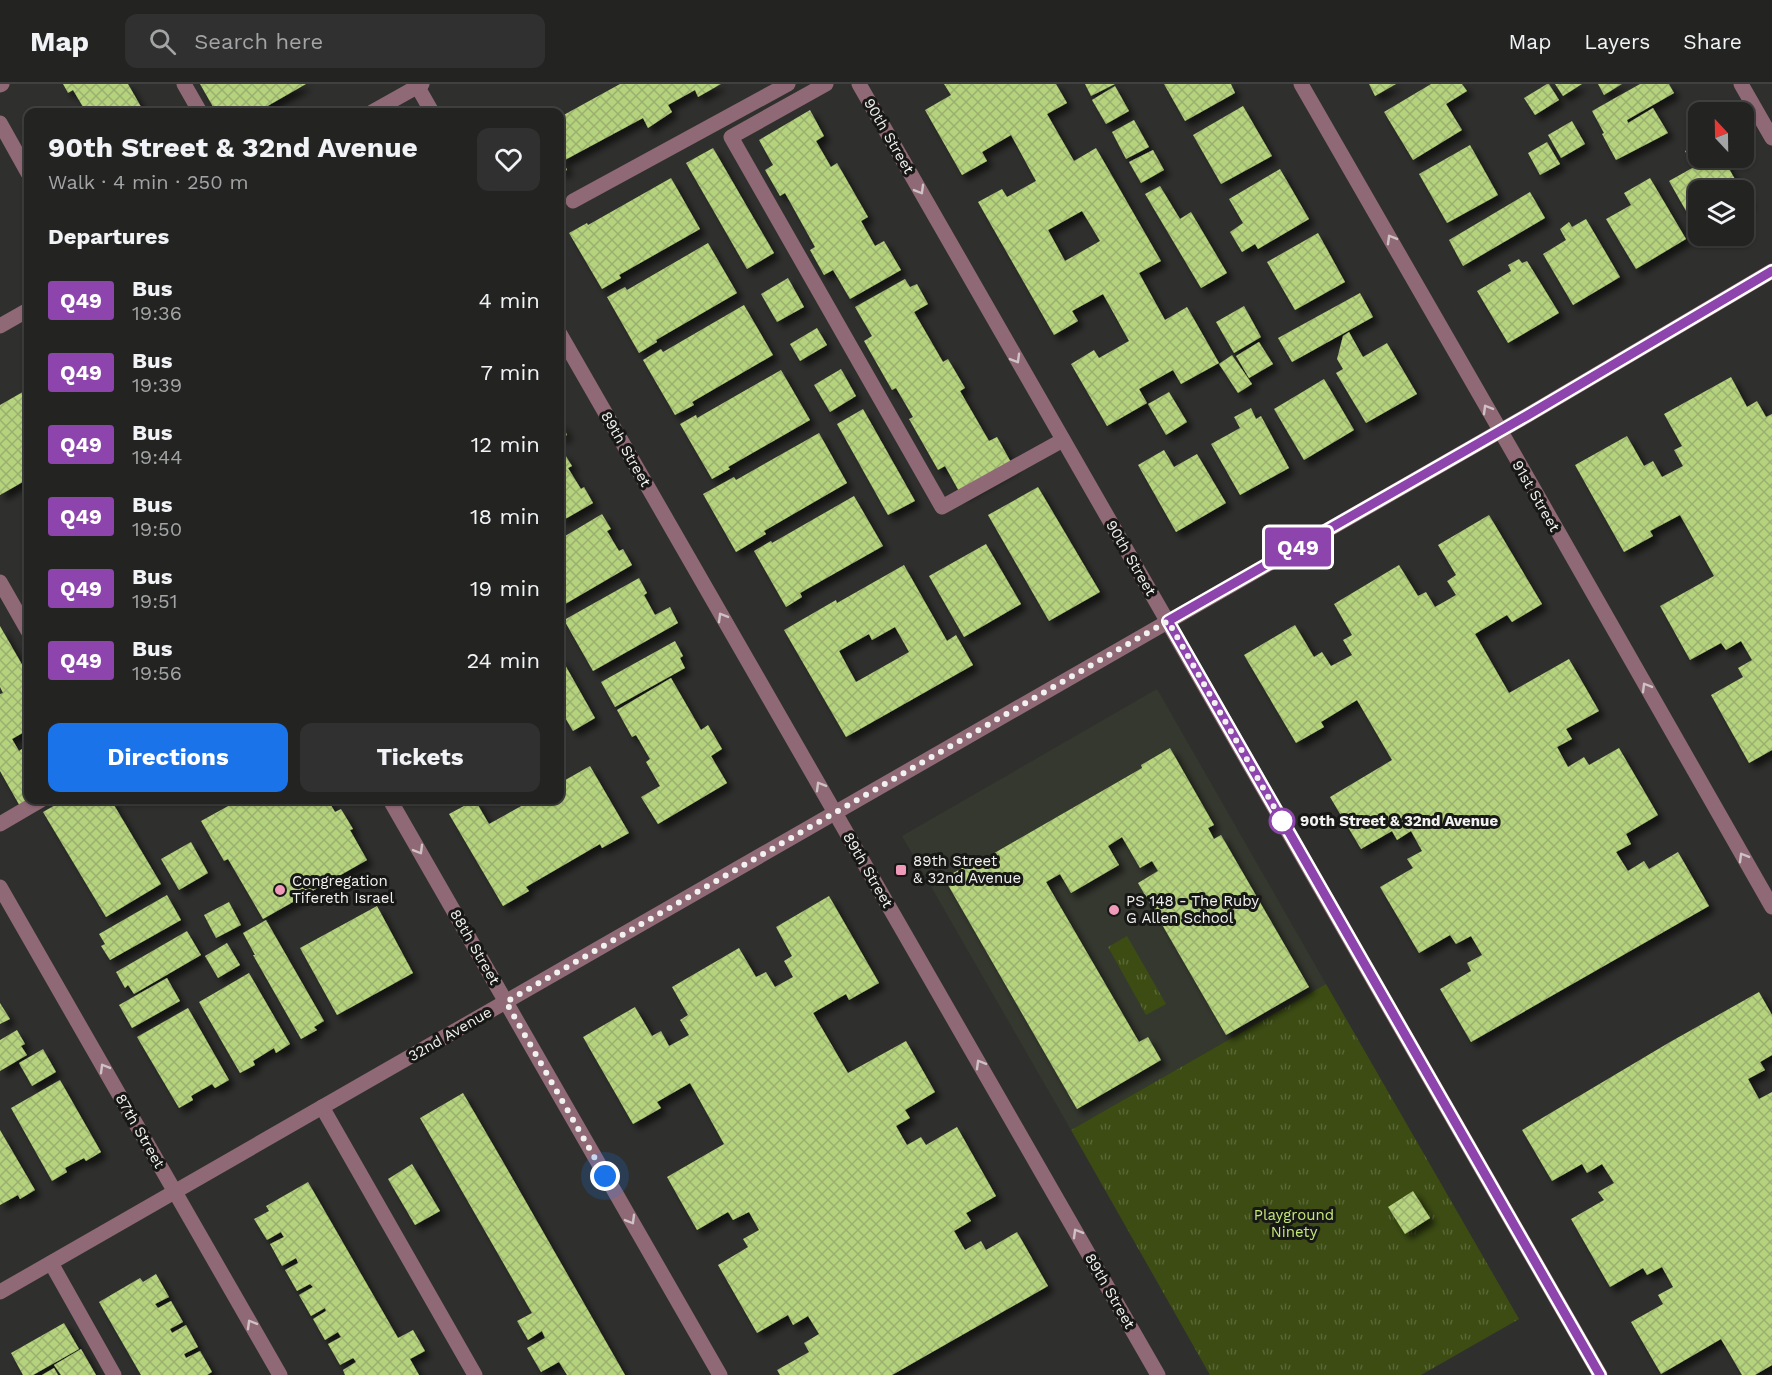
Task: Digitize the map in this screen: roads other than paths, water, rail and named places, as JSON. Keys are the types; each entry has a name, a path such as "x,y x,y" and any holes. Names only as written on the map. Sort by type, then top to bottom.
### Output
{"street":[{"path":"184,84 198,108"},
{"path":"573,201 788,84"},
{"path":"826,84 731,137 942,507 1063,440"},
{"name":"90th Street","path":"859,84 1600,1375"},
{"name":"91st Street","path":"1301,84 1772,908"},
{"path":"1741,84 1772,138"},
{"path":"379,108 418,85 430,108"},
{"path":"0,123 24,166"},
{"name":"32nd Avenue","path":"0,1292 1772,272"},
{"path":"0,326 24,312"},
{"name":"89th Street","path":"564,341 1158,1375"},
{"path":"0,582 24,624"},
{"path":"0,824 34,804"},
{"name":"88th Street","path":"392,804 720,1375"},
{"name":"87th Street","path":"0,887 280,1375"},
{"path":"322,1107 475,1375"},
{"path":"51,1263 114,1375"}],"place":[{"name":"90th Street & 32nd Avenue","path":"1282,821"},
{"name":"89th Street & 32nd Avenue","path":"901,870"},
{"name":"Congregation Tifereth Israel","path":"280,890"},
{"name":"PS 148 - The Ruby G Allen School","path":"1114,910"}],"park label":[{"name":"Playground Ninety","path":"1294,1224"}]}
